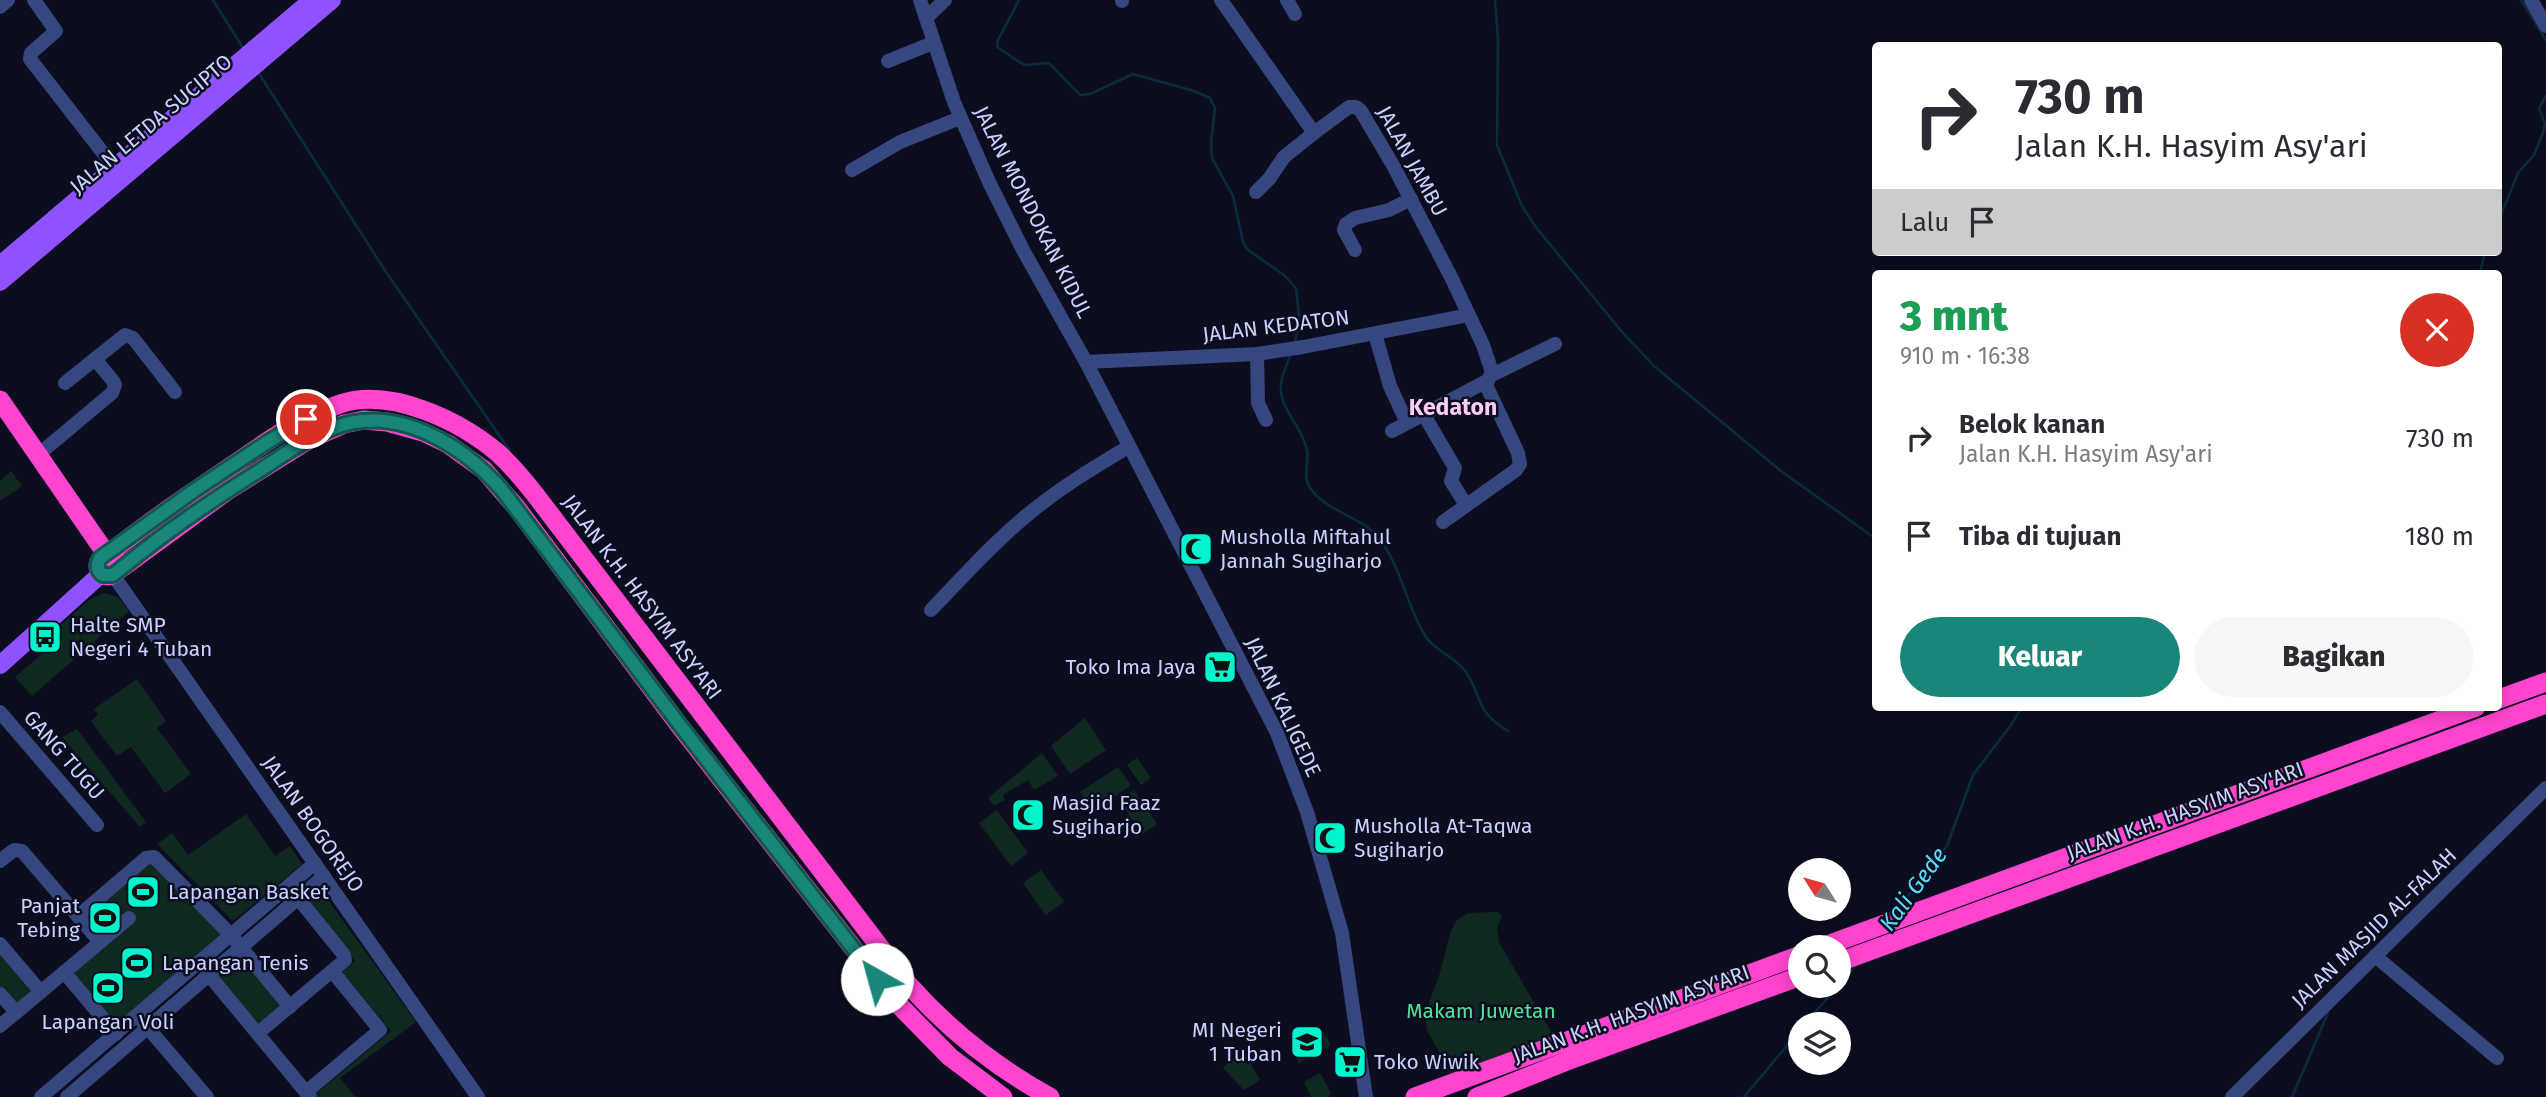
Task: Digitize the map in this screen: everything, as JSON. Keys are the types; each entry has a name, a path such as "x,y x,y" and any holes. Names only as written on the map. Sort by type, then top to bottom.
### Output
{"highway":[{"path":"0,400 107,568 324,432 355,421 371,420 401,425 430,435 472,460 502,490 877,979 935,1043 1003,1097"},
{"name":"JALAN K.H. HASYIM ASY'ARI","path":"107,568 153,519 256,450 328,409 357,400 377,400 402,404 439,416 483,442 517,472 922,999 1004,1069 1050,1097"},
{"path":"430,435 439,416"},
{"path":"0,421 39,464"},
{"path":"2502,698 2546,682"},
{"name":"JALAN K.H. HASYIM ASY'ARI","path":"1851,957 2546,704"},
{"name":"JALAN K.H. HASYIM ASY'ARI","path":"1851,936 2465,711"},
{"path":"2331,760 2326,765 2329,771 2434,734 2442,732 2455,737"},
{"path":"726,744 726,759 730,766 800,860 795,866 785,862"},
{"path":"822,871 812,864 807,868 807,872 873,959 877,967 877,979"},
{"name":"JALAN K.H. HASYIM ASY'ARI","path":"1415,1097 1788,960"},
{"name":"JALAN K.H. HASYIM ASY'ARI","path":"1477,1097 1594,1051 1788,981"},
{"path":"1473,1077 1492,1079 1597,1039 1601,1044 1594,1051"}],"main road":[{"name":"JALAN LETDA SUCIPTO","path":"0,282 312,0"},
{"name":"JALAN LETDA SUCIPTO","path":"0,265 114,167 332,0"},
{"path":"0,665 107,568"}],"street":[{"path":"0,7 8,0"},
{"path":"34,0 56,31 30,57 114,167"},
{"name":"JALAN MONDOKAN KIDUL","path":"920,0 960,118 1023,250 1086,362"},
{"path":"926,18 945,0"},
{"path":"1287,0 1295,14"},
{"path":"2530,0 2546,26"},
{"path":"1223,1 1314,133 1284,157 1256,192"},
{"path":"888,61 933,43"},
{"name":"JALAN JAMBU","path":"1314,133 1349,107 1358,108 1411,199 1483,345 1489,378 1487,388 1518,453 1520,464 1466,505"},
{"path":"852,170 900,142 960,118"},
{"path":"1355,250 1345,229 1346,224 1355,218 1389,210 1411,199"},
{"name":"JALAN KEDATON","path":"1086,362 1257,354 1303,348 1469,315"},
{"path":"1375,334 1390,386 1407,424"},
{"path":"65,383 124,336 130,335 175,392"},
{"path":"1392,431 1555,344"},
{"path":"1257,354 1258,403 1266,420"},
{"path":"39,464 112,393 115,385 113,381 95,359"},
{"name":"JALAN KALIGEDE","path":"1086,362 1277,733 1307,812 1342,933 1366,1097"},
{"path":"1424,415 1455,468 1451,481 1466,505 1443,522"},
{"path":"930,610 988,550 1025,517 1073,480 1128,447"},
{"name":"JALAN BOGOREJO","path":"107,568 478,1097"},
{"name":"GANG TUGU","path":"0,712 97,825"},
{"name":"JALAN MASJID AL-FALAH","path":"2232,1097 2546,788"},
{"path":"0,861 14,850 24,853 100,942"},
{"path":"78,916 146,858 156,859 231,935 290,1007"},
{"path":"41,1097 315,863"},
{"path":"67,1097 324,876"},
{"path":"258,1033 344,962 345,957 298,898"},
{"path":"0,1026 129,918"},
{"path":"0,944 41,992"},
{"path":"2375,956 2497,1058"},
{"path":"64,972 116,1034"},
{"path":"209,975 308,1095 380,1030 333,972"},
{"path":"0,994 16,1012"},
{"path":"137,1015 200,1095"}],"green space":[{"path":"11,471 22,486 0,501 0,481"},
{"path":"104,593 118,597 129,611 32,696 15,677 42,654 36,647 90,599"},
{"path":"137,679 166,721 157,728 191,774 165,793 131,747 117,756 91,721 98,715 94,709"},
{"path":"1085,718 1106,750 1070,774 1051,746"},
{"path":"77,729 146,822 140,827 62,737"},
{"path":"1042,753 1058,776 1034,790 1028,780 1003,795 1005,800 994,806 988,798"},
{"path":"1137,758 1151,778 1141,785 1127,765"},
{"path":"1118,767 1131,785 1093,811 1080,792"},
{"path":"1134,790 1157,824 1142,834 1119,800"},
{"path":"997,810 1028,853 1011,866 979,823"},
{"path":"246,814 275,856 290,846 302,864 233,921 157,844 172,833 188,855"},
{"path":"151,863 223,936 117,1026 72,973 102,934 87,917"},
{"path":"1041,870 1064,902 1046,915 1023,883"},
{"path":"320,889 416,1022 340,1078 355,1097 319,1097 316,1094 391,1031 342,972 355,961 306,901"},
{"name":"Makam Juwetan","path":"1498,912 1502,917 1497,928 1499,942 1554,1037 1452,1077 1427,1030 1425,1013 1456,921 1468,913"},
{"path":"0,952 32,990 15,1005 0,987"},
{"path":"241,957 281,1005 258,1024 218,976"},
{"path":"1321,1028 1331,1045 1299,1063 1290,1047"},
{"path":"1242,1050 1260,1080 1244,1090 1223,1068"},
{"path":"1320,1073 1331,1093 1329,1097 1311,1097 1304,1082"}],"waterway":[{"path":"213,0 243,48"},
{"path":"1019,0 997,47 1024,65 1049,63 1080,95 1090,94 1133,74 1210,98 1215,108 1212,158 1233,196 1243,242 1248,250 1284,275 1296,288 1299,316 1295,343"},
{"path":"1495,0 1498,39 1497,145 1522,206 1535,226 1622,332 1654,366 1781,471 1872,536"},
{"name":"Kali Gede","path":"2521,0 2546,40"},
{"path":"258,72 386,272 510,451"},
{"name":"Kali Gede","path":"2502,213 2518,173 2534,155 2543,133 2545,124 2539,108 2546,96"},
{"name":"Kali Gede","path":"2481,270 2484,256"},
{"path":"1290,356 1282,378 1281,394 1305,442 1306,478 1309,486 1324,502 1364,525 1381,541 1426,637 1462,667 1490,717 1508,731"},
{"name":"Kali Gede","path":"1898,910 1947,846 1973,775 2020,711"},
{"name":"Kali Gede","path":"1815,1012 1858,963"},
{"path":"2292,1097 2328,1013"},
{"name":"Kali Gede","path":"1744,1097 1788,1045"}],"place":[{"name":"Musholla Miftahul Jannah Sugiharjo","path":"1196,549"},
{"name":"Halte SMP Negeri 4 Tuban","path":"45,637"},
{"name":"Toko Ima Jaya","path":"1220,667"},
{"name":"Masjid Faaz Sugiharjo","path":"1028,815"},
{"name":"Musholla At-Taqwa Sugiharjo","path":"1330,838"},
{"name":"Lapangan Basket","path":"143,892"},
{"name":"Panjat Tebing","path":"105,918"},
{"name":"Lapangan Tenis","path":"137,963"},
{"name":"Lapangan Voli","path":"108,988"},
{"name":"MI Negeri 1 Tuban","path":"1307,1042"},
{"name":"Toko Wiwik","path":"1350,1062"}],"district":[{"name":"Kedaton","path":"1453,407"}],"route":[{"path":"306,419 153,519 100,558 97,568 101,574 113,575 226,491 310,439 344,424 364,420 387,422 412,428 440,440 484,470 516,507 638,671 877,979"}]}
